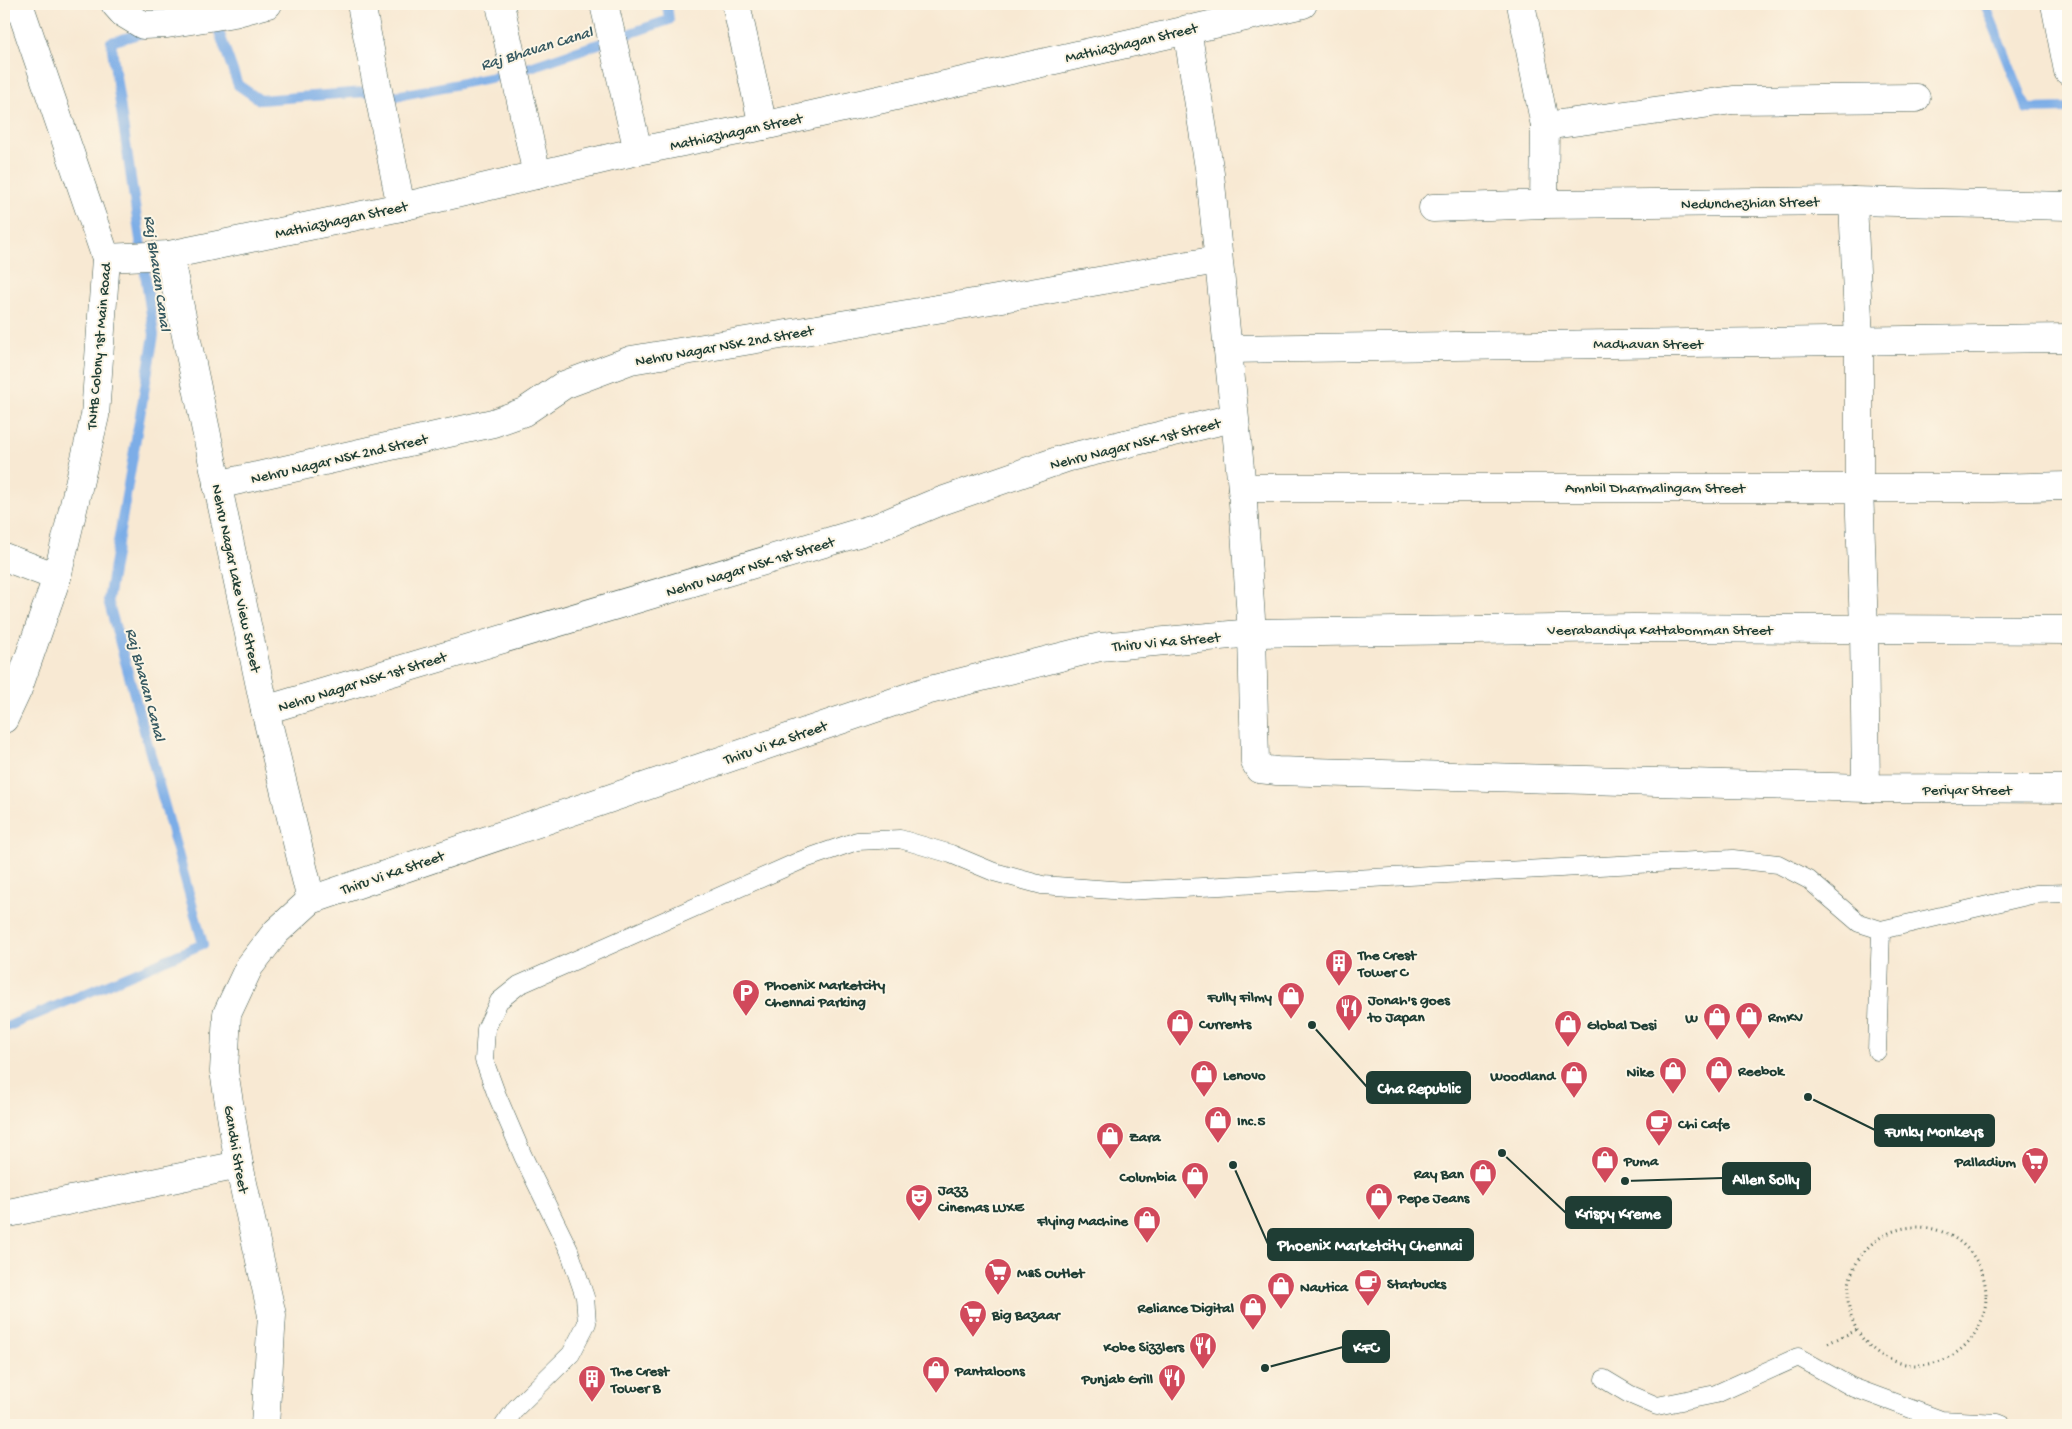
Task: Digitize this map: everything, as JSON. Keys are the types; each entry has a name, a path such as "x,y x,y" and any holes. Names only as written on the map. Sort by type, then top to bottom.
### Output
{"street":[{"path":"4,9 18,4"},
{"name":"TNHB Colony 1st Main Road","path":"4,719 18,689 57,577 95,416 116,258 18,4"},
{"path":"115,4 123,13 143,25 167,24 268,4"},
{"path":"361,4 401,207"},
{"path":"500,4 537,175"},
{"path":"604,4 638,151"},
{"path":"736,4 762,126"},
{"path":"1521,4 1546,126 1544,204"},
{"path":"2055,4 2068,70"},
{"name":"Mathiazhagan Street","path":"116,258 164,256 401,207 638,151 762,126 1292,5"},
{"path":"1187,29 1210,174 1217,260 1242,488 1252,632"},
{"path":"1546,126 1733,100 1916,98"},
{"path":"1853,201 1859,342 1859,487 1864,628 1866,788"},
{"name":"Nedunchezhian Street","path":"1433,208 1544,204 1853,201 2068,206"},
{"name":"Nehru Nagar Lake View Street","path":"164,256 217,485 265,710 311,900"},
{"name":"Nehru Nagar NSK 2nd Street","path":"217,485 493,423 524,412 564,385 631,360 1217,260"},
{"name":"Madhavan Street","path":"1228,349 2068,338"},
{"name":"Nehru Nagar NSK 1st Street","path":"265,710 869,530 933,504 1066,458 1234,418"},
{"name":"Amnbil Dharmalingam Street","path":"1242,488 1993,488 2068,486"},
{"path":"4,557 57,577"},
{"name":"Veerabandiya Kattabomman Street","path":"1252,632 1633,628 2068,630"},
{"name":"Periyar Street","path":"1252,632 1254,750 1255,762 1259,769 1277,772 1866,788 2068,789"},
{"name":"Thiru Vi Ka Street","path":"311,900 926,691 1100,647 1252,632"},
{"name":"Gandhi Street","path":"265,1425 272,1315 239,1165 224,1071 227,1014 249,967 276,932 311,900"},
{"path":"4,1214 239,1165"}],"lane":[{"path":"504,1425 516,1408 571,1354 587,1323 585,1297 569,1250 523,1156 484,1060 486,1029 499,1001 519,985 802,860 856,841 900,839 951,854 994,872 1042,885 1126,890 1733,859 1778,864 1809,880 1859,923 1881,930 2035,894 2068,893"},
{"path":"1878,1052 1881,930"},
{"path":"1604,1379 1629,1394 1657,1406 1716,1394 1798,1357 1852,1387 1944,1423 1998,1423 2003,1425"}],"path":[{"path":"1909,1227 1933,1228 1946,1232 1970,1250 1982,1271 1987,1295 1983,1318 1974,1336 1957,1354 1935,1364 1910,1365 1893,1361 1873,1349 1857,1330 1848,1307 1850,1277 1861,1255 1878,1238 1909,1227"}],"waterway":[{"name":"Raj Bhavan Canal","path":"208,23 218,29 238,85 260,100 365,92 391,97 510,74 669,20 667,4"},
{"name":"Raj Bhavan Canal","path":"1985,4 2027,109 2068,108"},
{"name":"Raj Bhavan Canal","path":"4,1028 203,944 108,600 154,335 111,42 146,32"}],"place":[{"name":"The Crest Tower C","path":"1339,987"},
{"name":"Phoenix Marketcity Chennai Parking","path":"746,1017"},
{"name":"Fully Filmy","path":"1291,1020"},
{"name":"Cha Republic","path":"1312,1025"},
{"name":"Jonah's goes to Japan","path":"1349,1032"},
{"name":"RmKV","path":"1749,1040"},
{"name":"W","path":"1717,1041"},
{"name":"Currents","path":"1180,1047"},
{"name":"Global Desi","path":"1568,1048"},
{"name":"Reebok","path":"1719,1094"},
{"name":"Nike","path":"1673,1095"},
{"name":"Funky Monkeys","path":"1808,1097"},
{"name":"Lenovo","path":"1204,1098"},
{"name":"Woodland","path":"1574,1099"},
{"name":"Inc.5","path":"1218,1144"},
{"name":"Chi Cafe","path":"1659,1147"},
{"name":"Krispy Kreme","path":"1502,1153"},
{"name":"Zara","path":"1110,1160"},
{"name":"Phoenix Marketcity Chennai","path":"1233,1165"},
{"name":"Allen Solly","path":"1625,1181"},
{"name":"Puma","path":"1605,1184"},
{"name":"Palladium","path":"2035,1185"},
{"name":"Ray Ban","path":"1483,1197"},
{"name":"Columbia","path":"1195,1200"},
{"name":"Pepe Jeans","path":"1379,1221"},
{"name":"Jazz Cinemas LUXE","path":"919,1222"},
{"name":"Flying Machine","path":"1147,1244"},
{"name":"M&S Outlet","path":"998,1296"},
{"name":"Starbucks","path":"1368,1307"},
{"name":"Nautica","path":"1281,1310"},
{"name":"Reliance Digital","path":"1253,1331"},
{"name":"Big Bazaar","path":"973,1338"},
{"name":"KFC","path":"1265,1368"},
{"name":"Kobe Sizzlers","path":"1203,1370"},
{"name":"Pantaloons","path":"936,1394"},
{"name":"Punjab Grill","path":"1172,1402"},
{"name":"The Crest Tower B","path":"592,1403"}]}
